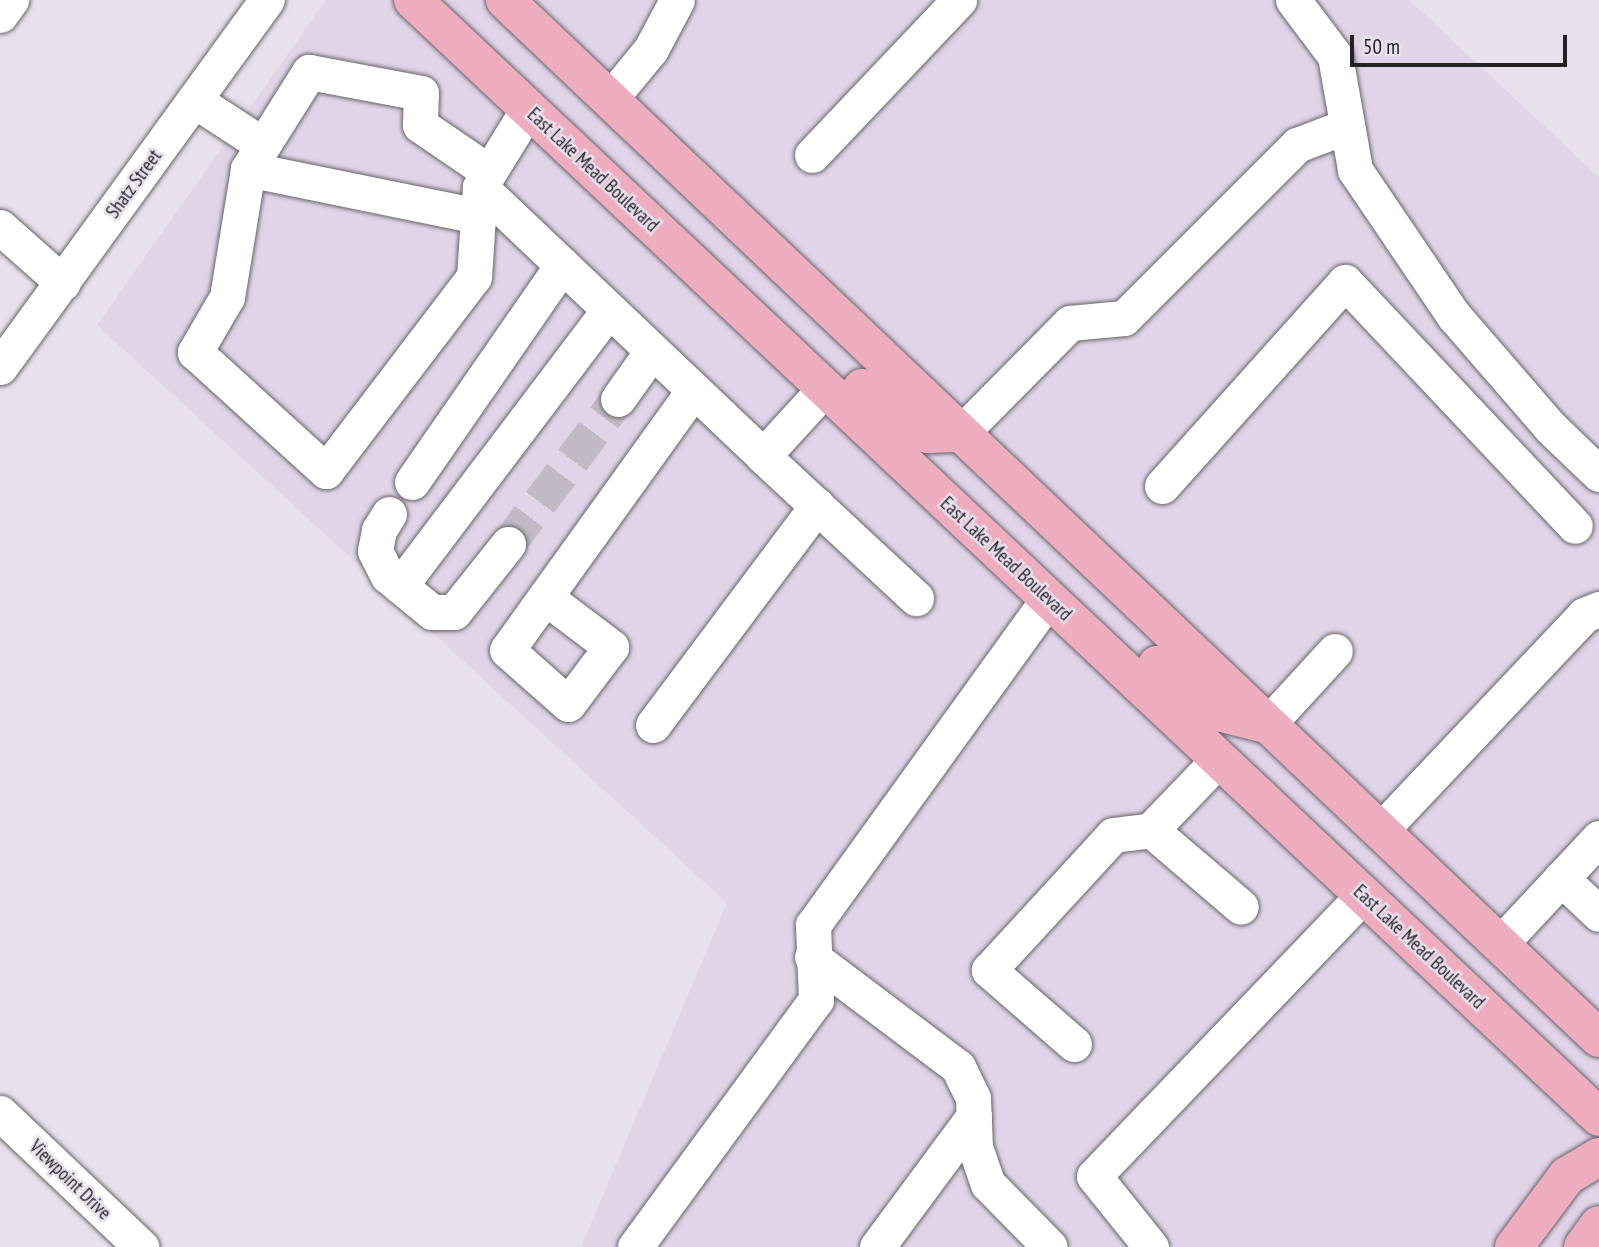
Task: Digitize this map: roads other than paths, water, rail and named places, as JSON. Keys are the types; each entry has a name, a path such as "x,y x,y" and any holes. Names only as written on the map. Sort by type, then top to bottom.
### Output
{"main road":[{"name":"East Lake Mead Boulevard","path":"413,0 1599,1117"},
{"path":"505,0 1599,1038"},
{"path":"825,388 849,382 902,424 928,434 961,433"},
{"path":"1049,598 1067,597 1085,602 1206,709 1268,724"},
{"path":"1514,1247 1567,1175 1599,1157"},
{"path":"1583,1247 1599,1225"}],"street":[{"path":"0,15 11,0"},
{"name":"Shatz Street","path":"0,367 267,0"},
{"path":"610,99 651,49 677,0"},
{"path":"812,155 958,0"},
{"path":"1293,0 1335,56 1355,170 1454,316 1550,427 1599,474"},
{"path":"528,109 482,192 474,277 326,471 195,352 227,297 256,157 309,72 421,93 420,125 482,192 916,598"},
{"path":"194,100 256,157 482,192"},
{"path":"961,433 1070,323 1124,318 1297,145 1347,126"},
{"path":"0,227 63,283"},
{"path":"412,482 562,265"},
{"path":"1162,486 1345,282 1575,526"},
{"path":"400,586 609,310"},
{"path":"618,399 652,351"},
{"path":"763,456 825,388"},
{"path":"545,597 694,390"},
{"path":"653,725 817,506"},
{"path":"389,514 379,530 375,551 388,576 432,612 454,612 508,544"},
{"path":"635,1247 816,1000 813,925 1049,598"},
{"path":"1380,831 1584,615 1599,609"},
{"path":"1268,724 1335,651"},
{"path":"1074,1044 989,970 1113,835 1152,830 1219,759"},
{"path":"1152,830 1241,907"},
{"path":"1500,944 1599,838"},
{"path":"1561,878 1599,914"},
{"path":"1151,1247 1094,1176 1363,895"},
{"path":"813,957 958,1067 973,1098 975,1147 988,1184 1050,1247"},
{"name":"Viewpoint Drive","path":"0,1113 141,1247"},
{"path":"877,1247 974,1116"}],"tunnel":[{"path":"508,544 618,399"}]}
